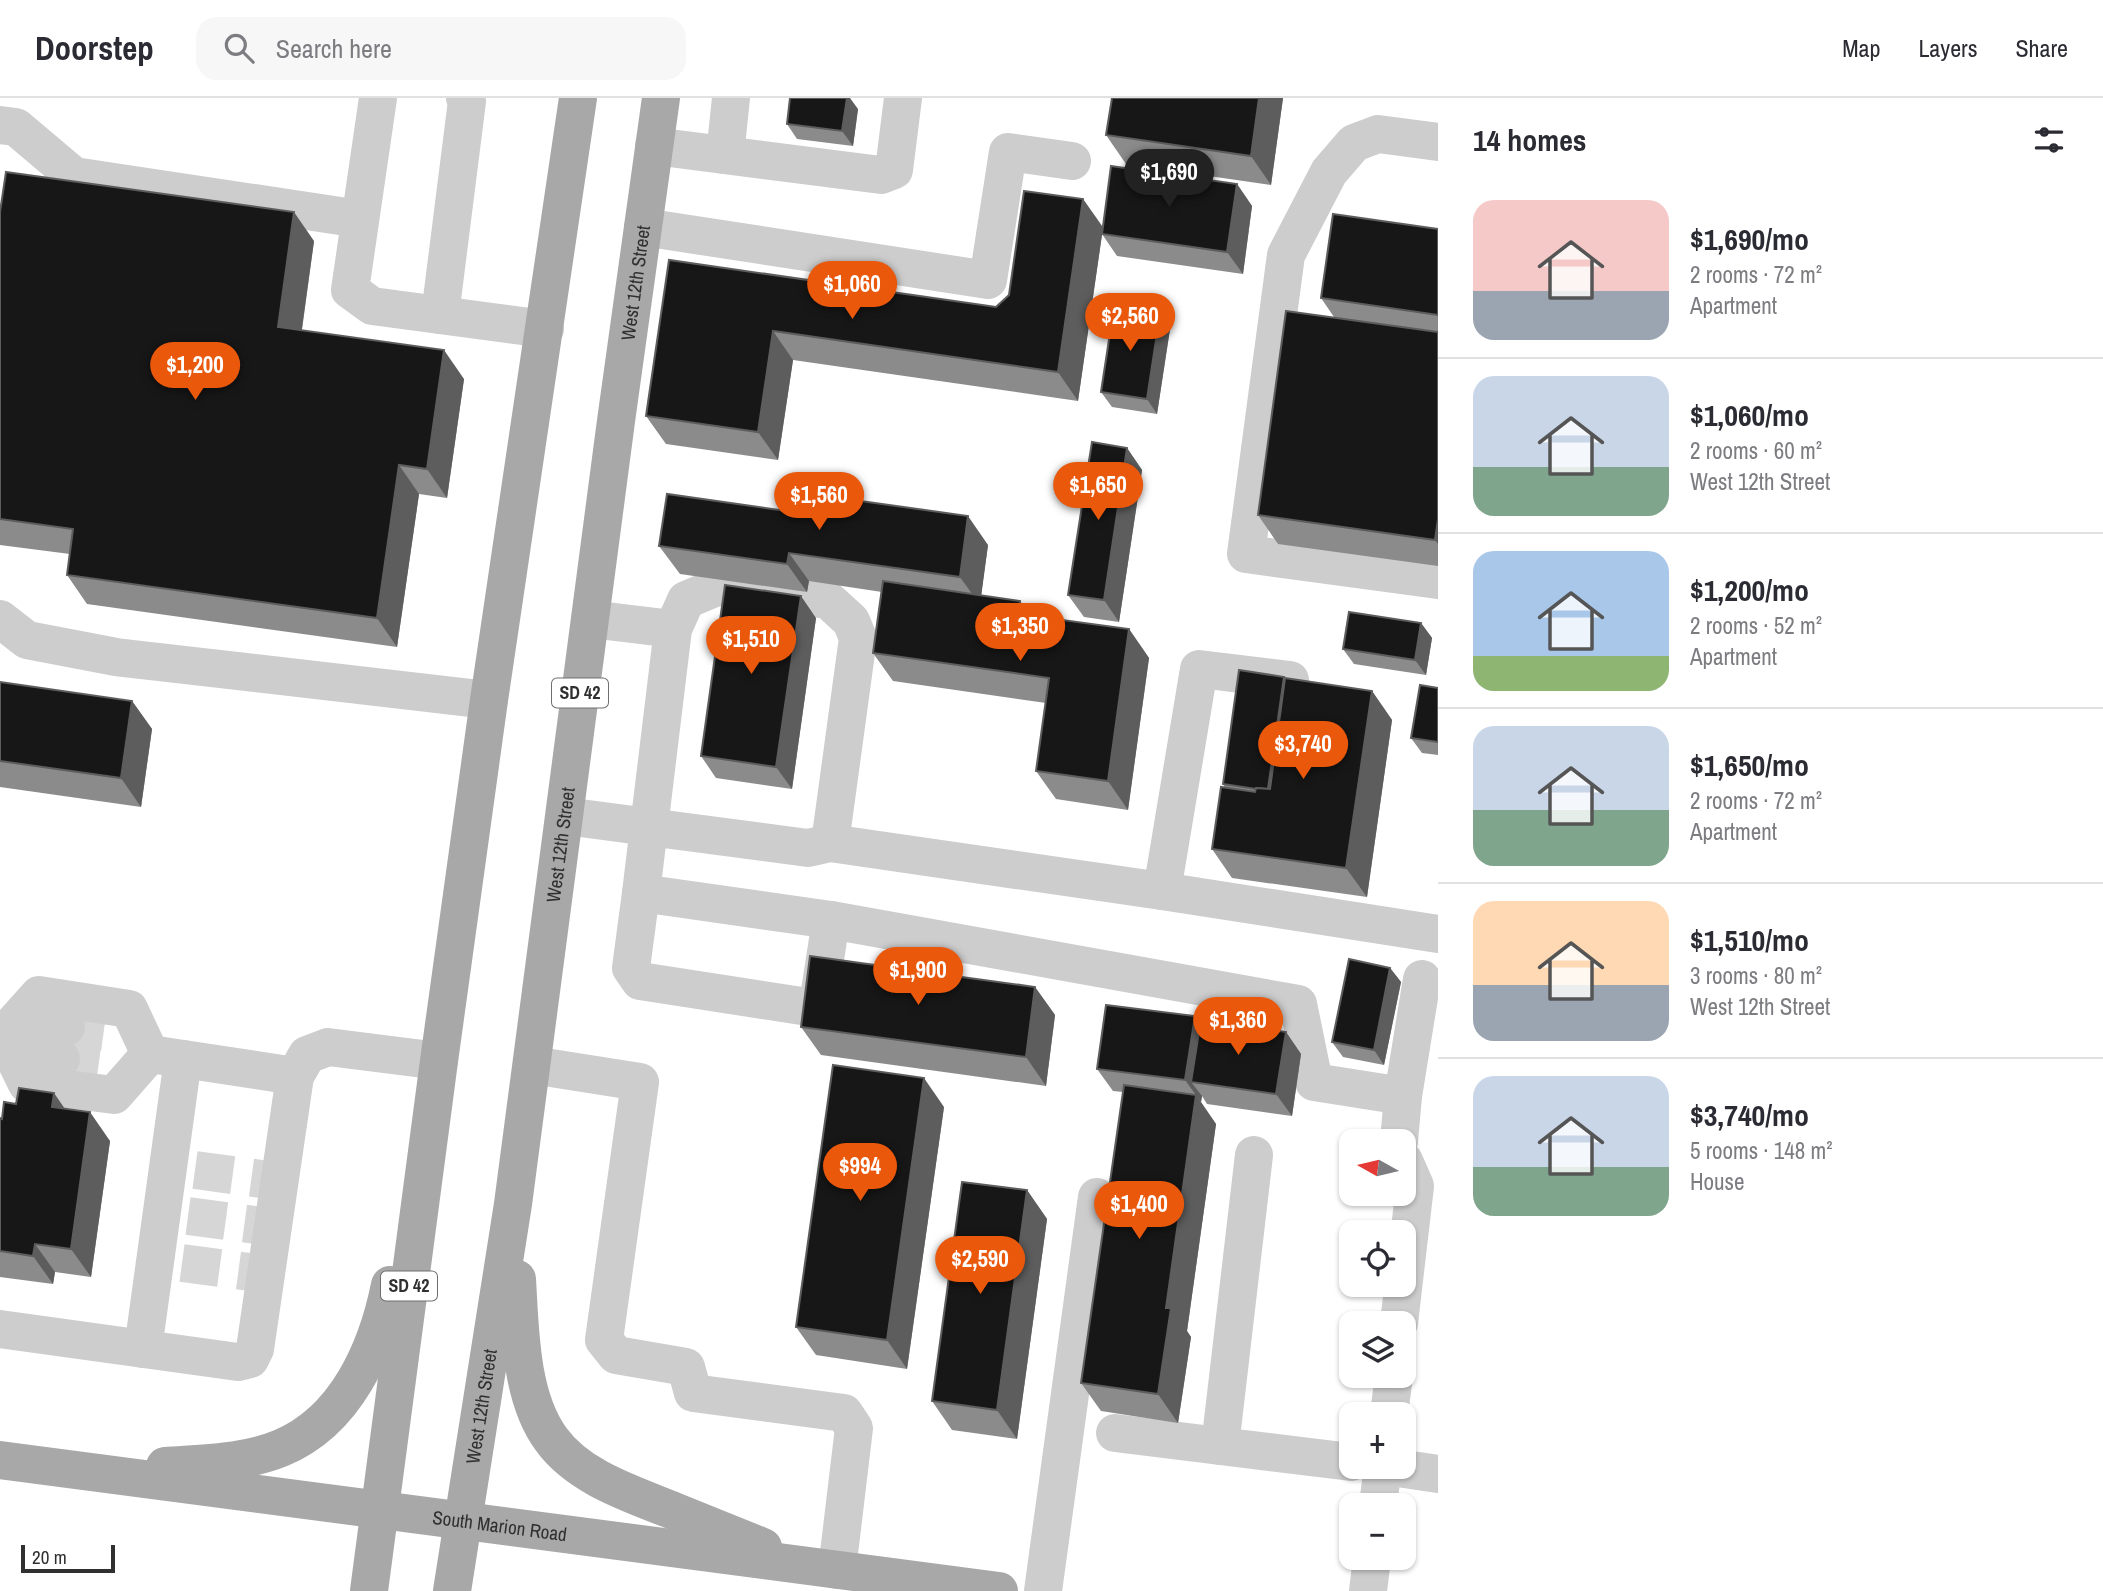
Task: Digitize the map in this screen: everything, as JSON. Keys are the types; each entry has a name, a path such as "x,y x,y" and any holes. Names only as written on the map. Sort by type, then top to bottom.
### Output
{"main road":[{"name":"SD 42","path":"369,1591 489,700 578,98"},
{"name":"West 12th Street","path":"452,1591 533,1065 661,98"},
{"path":"86,1471 210,1463 248,1457 282,1448 312,1430 332,1413 350,1390 365,1363 388,1299 439,1061"},
{"path":"513,1204 522,1351 528,1384 537,1411 551,1439 570,1459 594,1476 839,1575"},
{"name":"South Marion Road","path":"0,1460 919,1586 999,1591"}],"lane":[{"path":"378,98 350,290 372,306 545,329"},
{"path":"440,315 467,101 464,98"},
{"path":"725,155 731,98"},
{"path":"654,146 881,176 894,170 902,98"},
{"path":"0,125 16,127 74,176 360,219"},
{"path":"1438,142 1378,134 1353,143 1329,172 1286,255 1246,554 1438,580"},
{"path":"643,227 988,280 1008,152 1072,161"},
{"path":"830,843 858,638 851,621 828,600 717,587 687,600 673,629 631,968 640,981 808,1007 819,998 831,920"},
{"path":"0,619 27,640 116,657 489,700"},
{"path":"590,619 673,629"},
{"path":"1162,891 1199,669 1320,684"},
{"path":"565,816 808,848 830,843 1438,934"},
{"path":"641,894 831,920 1298,1004 1314,1082 1403,1096"},
{"path":"1400,1129 1422,979"},
{"path":"8,1036 39,995 129,1009 138,1053 182,1168 169,1261 143,1349"},
{"path":"8,1036 63,1043"},
{"path":"8,1036 27,1084 114,1095 138,1053"},
{"path":"0,1329 238,1362 250,1359 255,1349 261,1274 275,1181 295,1076 307,1055 328,1047 439,1061"},
{"path":"138,1053 295,1076"},
{"path":"533,1065 639,1082 604,1340 616,1355 686,1367 693,1392 844,1413 854,1428 839,1575"},
{"path":"1220,1446 1254,1155"},
{"path":"1043,1591 1097,1197"},
{"path":"1400,1311 1413,1206"},
{"path":"1115,1433 1339,1461"},
{"path":"1416,1471 1438,1474"},
{"path":"1368,1591 1371,1570"}],"building":[{"path":"790,98 847,98 842,131 787,124"},
{"path":"1112,98 1259,98 1251,156 1106,135"},
{"path":"1111,166 1237,184 1227,252 1102,234"},
{"path":"6,172 294,212 278,327 444,350 427,469 399,465 377,618 67,575 73,529 0,519 0,212"},
{"path":"1024,191 1083,199 1058,372 773,331 758,432 646,416 669,260 996,307 1009,295"},
{"path":"1333,214 1438,229 1438,315 1321,298"},
{"path":"1114,307 1160,314 1147,399 1101,392"},
{"path":"1286,311 1438,332 1438,519 1435,540 1258,515"},
{"path":"1092,442 1127,448 1104,600 1068,595"},
{"path":"796,492 968,516 960,577 789,553 787,564 659,546 667,494 793,512"},
{"path":"883,581 1020,601 1018,614 1129,629 1108,781 1036,771 1049,678 873,653"},
{"path":"725,585 801,596 776,767 701,756"},
{"path":"1349,612 1421,623 1415,660 1343,649"},
{"path":"1239,670 1284,677 1268,789 1223,784"},
{"path":"1285,678 1372,691 1346,868 1212,849 1221,787 1255,792 1256,788 1270,789"},
{"path":"0,682 132,701 121,778 0,761"},
{"path":"1420,685 1438,688 1438,742 1411,738"},
{"path":"810,956 1035,987 1026,1057 801,1027"},
{"path":"1349,959 1390,968 1374,1050 1332,1042"},
{"path":"1106,1005 1195,1016 1185,1080 1097,1069"},
{"path":"1201,1019 1286,1032 1276,1094 1191,1082"},
{"path":"833,1065 924,1078 887,1340 796,1327"},
{"path":"1124,1085 1196,1095 1166,1308 1171,1308 1158,1394 1081,1383"},
{"path":"19,1088 54,1093 52,1107 90,1112 71,1249 35,1244 33,1256 0,1251 0,1118 2,1119 4,1102 16,1104"},
{"path":"962,1182 1027,1190 997,1410 932,1401"}],"tunnel":[{"path":"66,1027 110,1033"},
{"path":"61,1059 105,1065"},
{"path":"195,1170 269,1180"},
{"path":"188,1216 263,1226"},
{"path":"182,1263 257,1273"}]}
